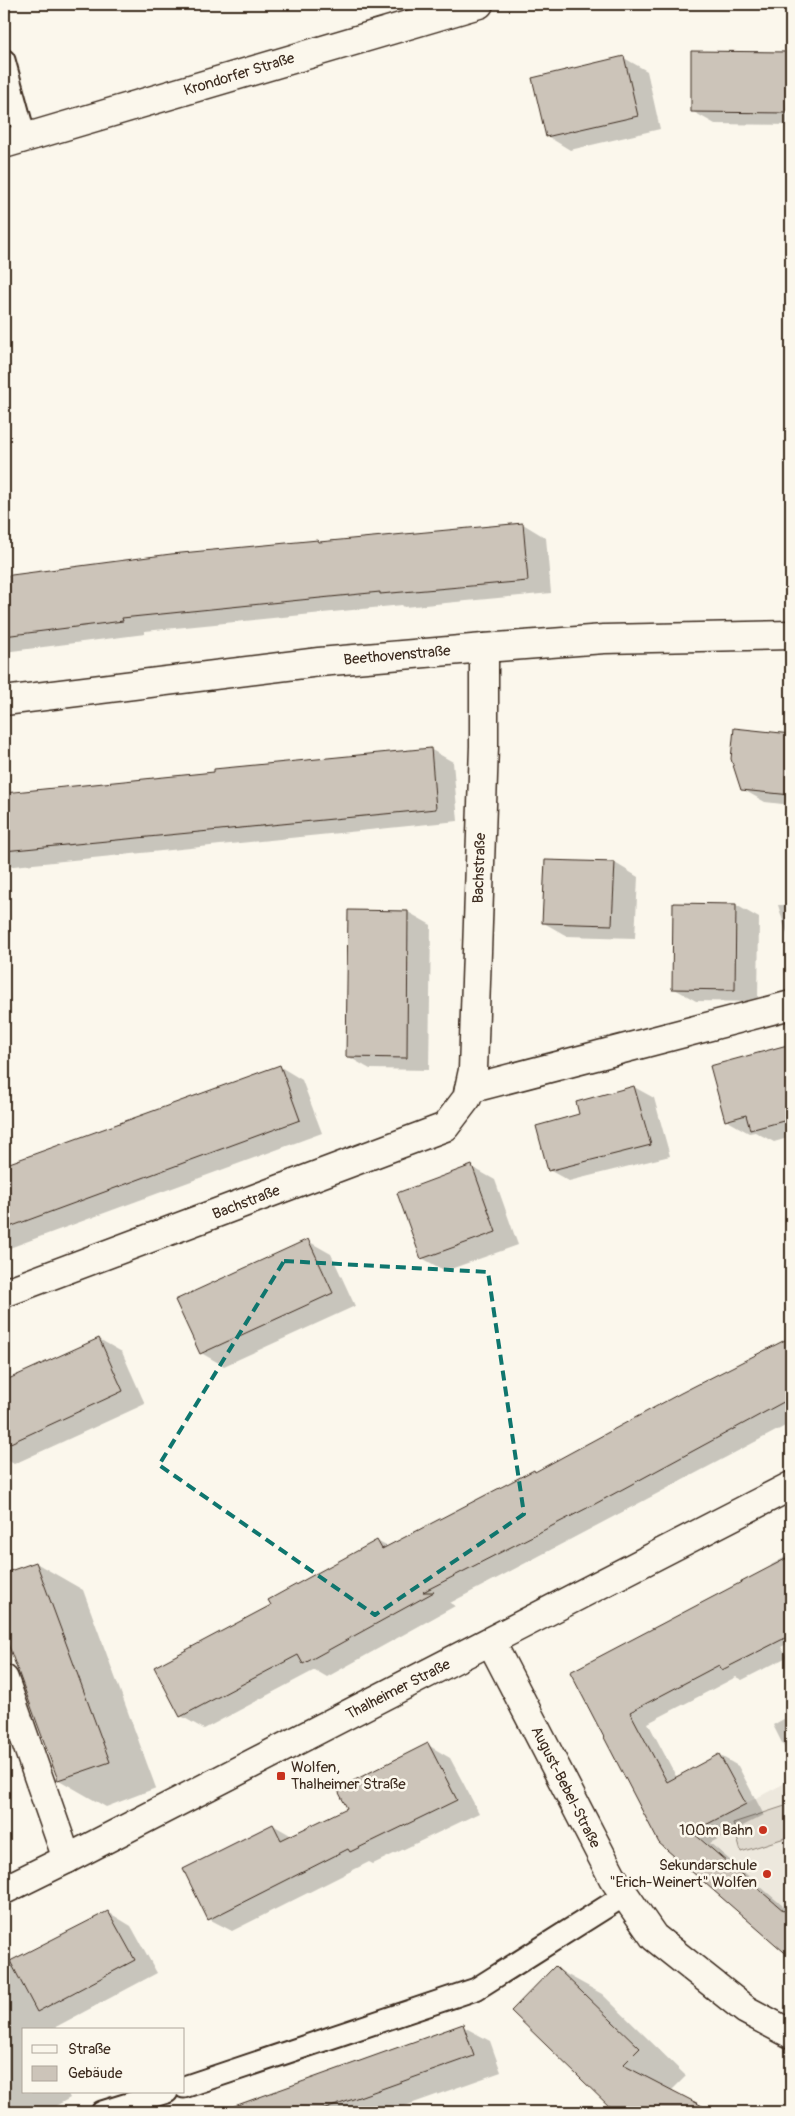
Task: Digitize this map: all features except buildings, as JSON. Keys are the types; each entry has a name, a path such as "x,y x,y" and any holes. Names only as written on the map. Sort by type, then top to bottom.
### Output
{"street":[{"name":"Krondorfer Straße","path":"14,141 476,4"},
{"name":"Beethovenstraße","path":"4,700 320,662 484,648 604,639 791,635"},
{"name":"Bachstraße","path":"4,1293 446,1127 467,1098 473,1070 484,746 484,648"},
{"path":"468,1089 791,1005"},
{"name":"Thalheimer Straße","path":"4,1890 491,1642 791,1486"},
{"name":"August-Bebel-Straße","path":"491,1642 613,1878 654,1937 746,2010 791,2034"},
{"path":"4,1679 67,1859"}],"lane":[{"path":"4,60 14,141"},
{"path":"185,2087 476,1989 625,1895"},
{"path":"102,2112 160,2094"}],"highlighted area":[{"path":"284,1261 488,1272 524,1514 375,1615 159,1465"}],"shaded area":[{"name":"Sekundarschule \"Erich-Weinert\" Wolfen","path":"791,1780 791,1916 693,1831"},
{"name":"100m Bahn","path":"791,1804 791,1836 741,1852 733,1823"}],"place":[{"name":"Wolfen, Thalheimer Straße","path":"281,1776"},
{"name":"100m Bahn","path":"763,1830"},
{"name":"Sekundarschule \"Erich-Weinert\" Wolfen","path":"767,1874"}]}
